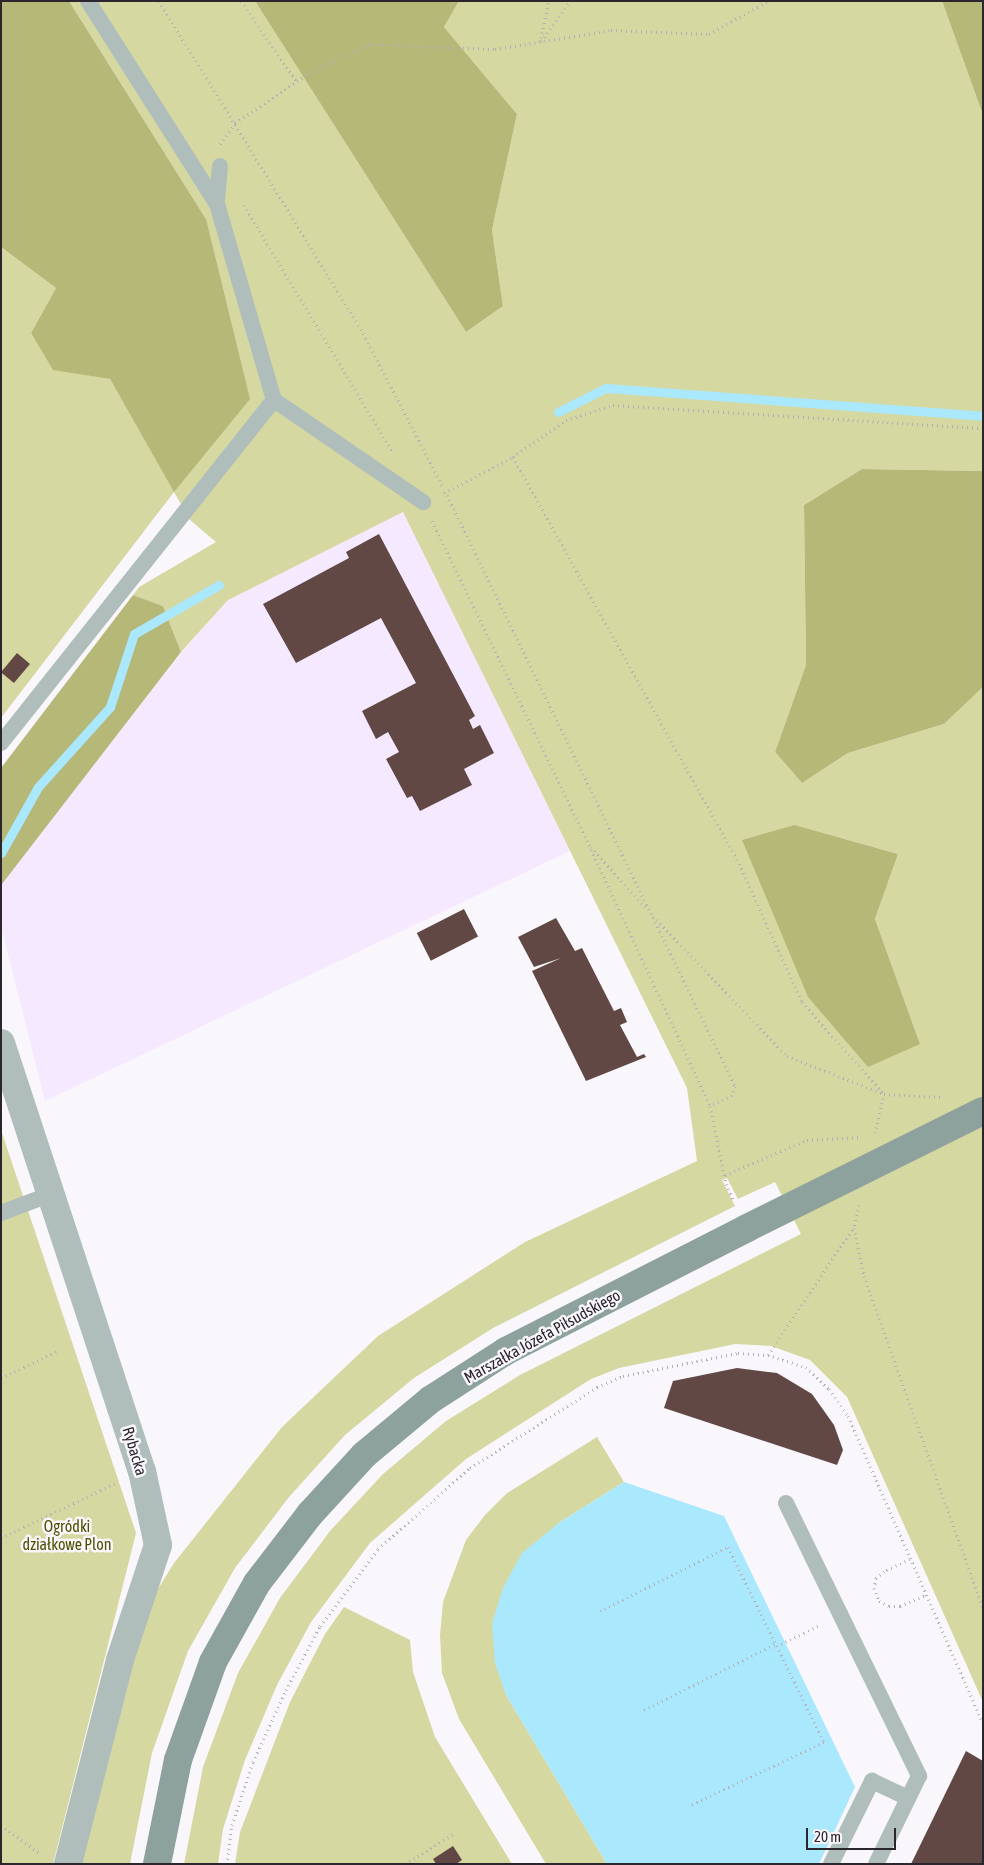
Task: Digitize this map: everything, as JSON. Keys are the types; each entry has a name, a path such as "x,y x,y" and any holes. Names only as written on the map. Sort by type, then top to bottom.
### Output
{"main road":[{"name":"Marszałka Józefa Piłsudskiego","path":"156,1864 178,1760 213,1662 257,1583 310,1514 364,1455 430,1400 506,1351 743,1219 983,1111"}],"street":[{"name":"Rybacka","path":"1,1043 142,1471 158,1545 57,1861"}],"lane":[{"path":"88,1 218,204 274,400 423,502"},
{"path":"218,204 220,166"},
{"path":"1,742 274,400"},
{"path":"1,1213 51,1194"},
{"path":"786,1503 919,1776 876,1864"},
{"path":"831,1864 872,1782 908,1798"}],"path":[{"path":"159,1 365,337 446,492 734,1086 732,1095 710,1106"},
{"path":"241,1 297,82"},
{"path":"540,41 549,1"},
{"path":"540,41 570,1"},
{"path":"218,146 235,123 297,82 368,44 495,48 610,30 709,34 768,1"},
{"path":"220,166 397,460"},
{"path":"452,489 513,458 566,420 612,404 983,428"},
{"path":"513,458 737,859 802,1002 884,1094"},
{"path":"423,502 589,845 710,1106 725,1176 743,1219"},
{"path":"589,845 649,912 788,1056 884,1094 953,1098"},
{"path":"874,1137 884,1094"},
{"path":"725,1176 806,1140 865,1137"},
{"path":"768,1355 854,1228 860,1201"},
{"path":"854,1228 864,1276 983,1608"},
{"path":"1,1378 60,1350"},
{"path":"227,1864 232,1825 253,1762 286,1690 320,1626 378,1549 470,1468 597,1387 623,1376 738,1353 768,1355 806,1367 830,1389 848,1416 983,1724"},
{"path":"1,1538 119,1482"},
{"path":"600,1611 728,1547 824,1742 691,1805"},
{"path":"911,1559 884,1571 876,1578 874,1588 879,1601 889,1606 900,1606 926,1594"},
{"path":"781,1644 827,1621"},
{"path":"644,1710 775,1644"},
{"path":"1,1825 57,1861"},
{"path":"404,1864 455,1833"}],"shaded area":[{"path":"403,512 570,851 45,1101 1,927 1,884 181,653 228,600"}],"green space":[{"path":"1,1 69,1 206,219 250,399 174,492 110,379 53,370 31,333 56,288 1,247"},
{"path":"69,1 255,1 466,332 503,306 492,230 517,114 444,27 459,1 942,1 983,115 983,471 862,469 804,505 806,665 775,752 802,783 848,753 944,724 983,687 983,1702 847,1397 810,1360 771,1346 735,1344 619,1368 591,1379 466,1459 370,1543 311,1622 277,1685 245,1760 223,1829 218,1864 184,1864 203,1767 238,1673 280,1598 330,1531 383,1474 446,1421 520,1375 801,1234 775,1182 738,1199 727,1178 722,1180 735,1206 493,1328 414,1378 345,1435 289,1497 235,1568 188,1651 152,1753 130,1864 82,1864 148,1605 174,1563 282,1427 378,1336 525,1242 697,1161 687,1088 403,512 228,600 181,652 163,606 133,595 139,587 216,542 190,520 174,492 1,718 1,247 56,288 31,333 53,369 110,379 174,491 206,219","holes":["795,825 898,854 875,919 920,1044"]},
{"path":"255,1 459,1 444,27 517,114 492,230 503,306 466,332"},
{"path":"942,1 983,1 983,115"},
{"path":"862,469 983,471 983,687 944,724 848,753 802,783 775,752 806,665 804,505"},
{"path":"133,595 163,606 181,652 2,884 1,768"},
{"path":"795,825 898,854 875,919 920,1044 868,1067 808,997 742,840"},
{"name":"Ogródki działkowe Plon","path":"1,1130 136,1533 53,1864 1,1864"},
{"path":"597,1437 624,1482 560,1522 506,1695 607,1864 546,1864 459,1719 442,1673 440,1635 443,1602 466,1540 485,1515 507,1493"},
{"path":"344,1607 410,1640 413,1672 435,1737 512,1864 235,1864 240,1832 290,1702 325,1634"}],"water":[{"path":"624,1482 724,1516 855,1787 819,1864 607,1864 506,1695 495,1663 492,1624 503,1588 522,1553 560,1522"}],"building":[{"path":"379,534 475,716 469,720 473,729 480,725 494,753 464,769 472,785 420,811 412,796 407,798 386,759 399,752 388,732 376,739 362,711 416,683 381,618 296,663 263,604 349,558 346,552"},
{"path":"17,653 30,664 14,683 1,672"},
{"path":"464,909 478,937 431,961 417,933"},
{"path":"556,918 575,951 582,948 614,1011 621,1008 627,1022 620,1025 637,1057 644,1054 646,1057 586,1081 532,971 561,958 534,967 518,937"},
{"path":"737,1368 777,1373 812,1394 834,1425 843,1450 837,1465 664,1408 673,1381"},
{"path":"966,1751 983,1761 983,1864 911,1864"},
{"path":"453,1846 462,1860 456,1864 436,1864 433,1859"}],"waterway":[{"path":"558,412 606,388 983,416"},
{"path":"1,853 38,787 110,707 134,634 219,585"}]}
